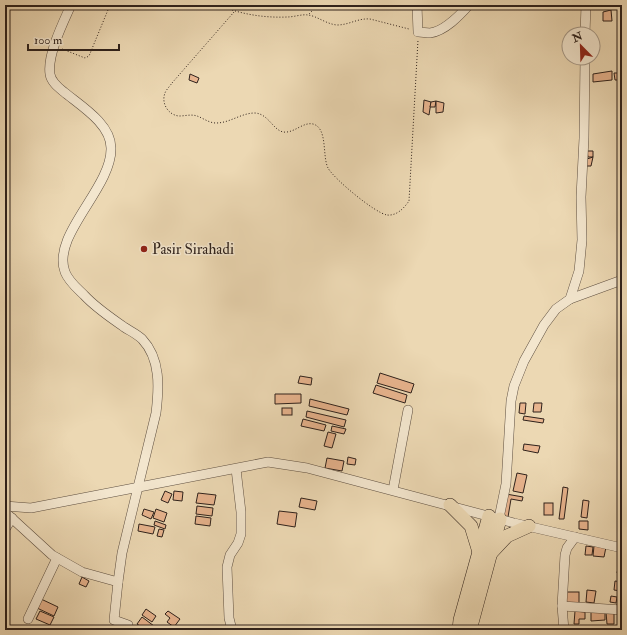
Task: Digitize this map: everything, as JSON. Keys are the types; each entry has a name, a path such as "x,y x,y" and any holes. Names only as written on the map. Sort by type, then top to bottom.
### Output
{"highway":[{"path":"450,505 471,526 485,553 470,630"},
{"path":"459,630 460,620 485,553 496,518"},
{"path":"485,553 507,536 529,526"}],"street":[{"path":"70,5 52,51 50,75 56,85 106,128 111,141 111,155 103,178 70,234 63,263 71,282 95,306 141,338 149,348 157,368 158,396 156,413 122,553 118,582 114,620 128,625 127,630"},
{"path":"417,5 418,32 430,33 439,30 462,13 469,5"},
{"path":"586,5 586,26"},
{"path":"570,299 579,271 582,240 581,197 584,138 585,66"},
{"path":"496,518 506,484 511,401 514,386 517,376 544,325 556,309 570,299 622,280"},
{"path":"393,490 408,410"},
{"path":"5,506 31,508 268,462 307,468 496,518 622,548"},
{"path":"232,630 229,618 227,567 230,555 238,543 241,534 241,512 236,469"},
{"path":"8,515 52,555 82,572 118,582"},
{"path":"5,529 8,515"},
{"path":"564,630 562,606 565,555 567,548 575,537"},
{"path":"28,619 57,558"},
{"path":"562,606 622,610"}],"path":[{"path":"54,45 85,58 89,56 110,5"},
{"path":"218,5 234,12 277,17 309,14 336,25 343,25 370,19 401,26 418,32 408,201 404,208 395,214 387,215 377,211 349,189 332,173 325,161 322,134 320,129 315,124 282,132 264,116 256,113 244,114 218,123 212,123 196,115 176,116 169,112 164,101 165,93 234,12"},
{"path":"309,14 318,5"}],"building":[{"path":"611,10 612,21 603,21 603,12"},
{"path":"612,71 612,80 593,82 593,74"},
{"path":"614,73 622,73 622,80 615,80"},
{"path":"190,74 199,78 197,83 189,80"},
{"path":"424,100 431,102 429,115 423,112"},
{"path":"436,101 435,107 430,107 431,102"},
{"path":"436,101 444,103 443,112 436,113"},
{"path":"587,151 593,151 593,157 588,157"},
{"path":"593,157 591,166 586,166 587,159"},
{"path":"380,373 414,384 411,393 377,383"},
{"path":"300,376 312,378 311,385 298,383"},
{"path":"376,385 407,395 405,403 373,393"},
{"path":"275,394 301,394 301,403 275,404"},
{"path":"310,399 349,409 347,415 309,406"},
{"path":"520,403 526,403 525,414 519,413"},
{"path":"534,403 542,403 541,412 533,412"},
{"path":"282,408 292,408 292,415 282,415"},
{"path":"307,411 346,420 344,427 306,417"},
{"path":"524,416 544,419 543,423 523,420"},
{"path":"303,419 326,425 324,431 301,426"},
{"path":"332,426 346,429 344,434 331,431"},
{"path":"328,432 336,434 332,448 324,446"},
{"path":"524,444 540,446 538,453 523,450"},
{"path":"348,457 356,459 355,465 347,464"},
{"path":"327,458 344,461 342,471 325,468"},
{"path":"517,473 527,475 523,493 513,491"},
{"path":"563,487 568,488 564,519 559,519"},
{"path":"165,491 172,494 168,503 161,500"},
{"path":"174,491 183,492 182,501 173,500"},
{"path":"198,493 216,495 214,505 196,503"},
{"path":"506,494 523,497 522,501 511,499 508,517 502,515"},
{"path":"301,498 317,501 315,510 299,507"},
{"path":"583,500 589,501 587,518 581,517"},
{"path":"544,503 553,503 553,515 544,515"},
{"path":"197,506 213,508 212,516 196,514"},
{"path":"144,509 154,512 151,519 142,515"},
{"path":"156,509 167,513 164,522 153,518"},
{"path":"279,511 297,513 295,527 277,524"},
{"path":"196,516 211,518 210,526 195,524"},
{"path":"155,521 166,525 165,529 154,525"},
{"path":"579,521 588,521 588,530 579,529"},
{"path":"139,524 155,527 153,534 138,531"},
{"path":"159,529 164,530 162,537 157,536"},
{"path":"586,546 593,547 592,555 585,555"},
{"path":"594,546 606,547 604,557 593,556"},
{"path":"619,558 622,558 622,565 619,565"},
{"path":"618,568 622,568 622,573 617,573"},
{"path":"82,577 89,581 86,587 79,584"},
{"path":"615,581 622,582 621,591 614,590"},
{"path":"587,590 596,591 594,603 586,602"},
{"path":"565,592 579,592 579,603 565,603"},
{"path":"611,596 617,597 616,603 610,602"},
{"path":"618,596 622,596 622,605 617,605"},
{"path":"41,599 58,607 54,616 37,608"},
{"path":"146,609 156,616 152,622 142,615"},
{"path":"40,611 54,617 50,625 36,619"},
{"path":"168,611 180,619 174,627 167,622 170,618 165,614"},
{"path":"575,611 585,612 585,619 579,619 579,624 574,624"},
{"path":"591,611 605,611 605,620 591,621"},
{"path":"614,611 614,624 607,624 606,612"},
{"path":"142,617 154,626 151,630 146,630 137,624"},
{"path":"548,626 554,626 554,630 548,630"}],"place":[{"name":"Pasir Sirahadi","path":"144,249"}]}
